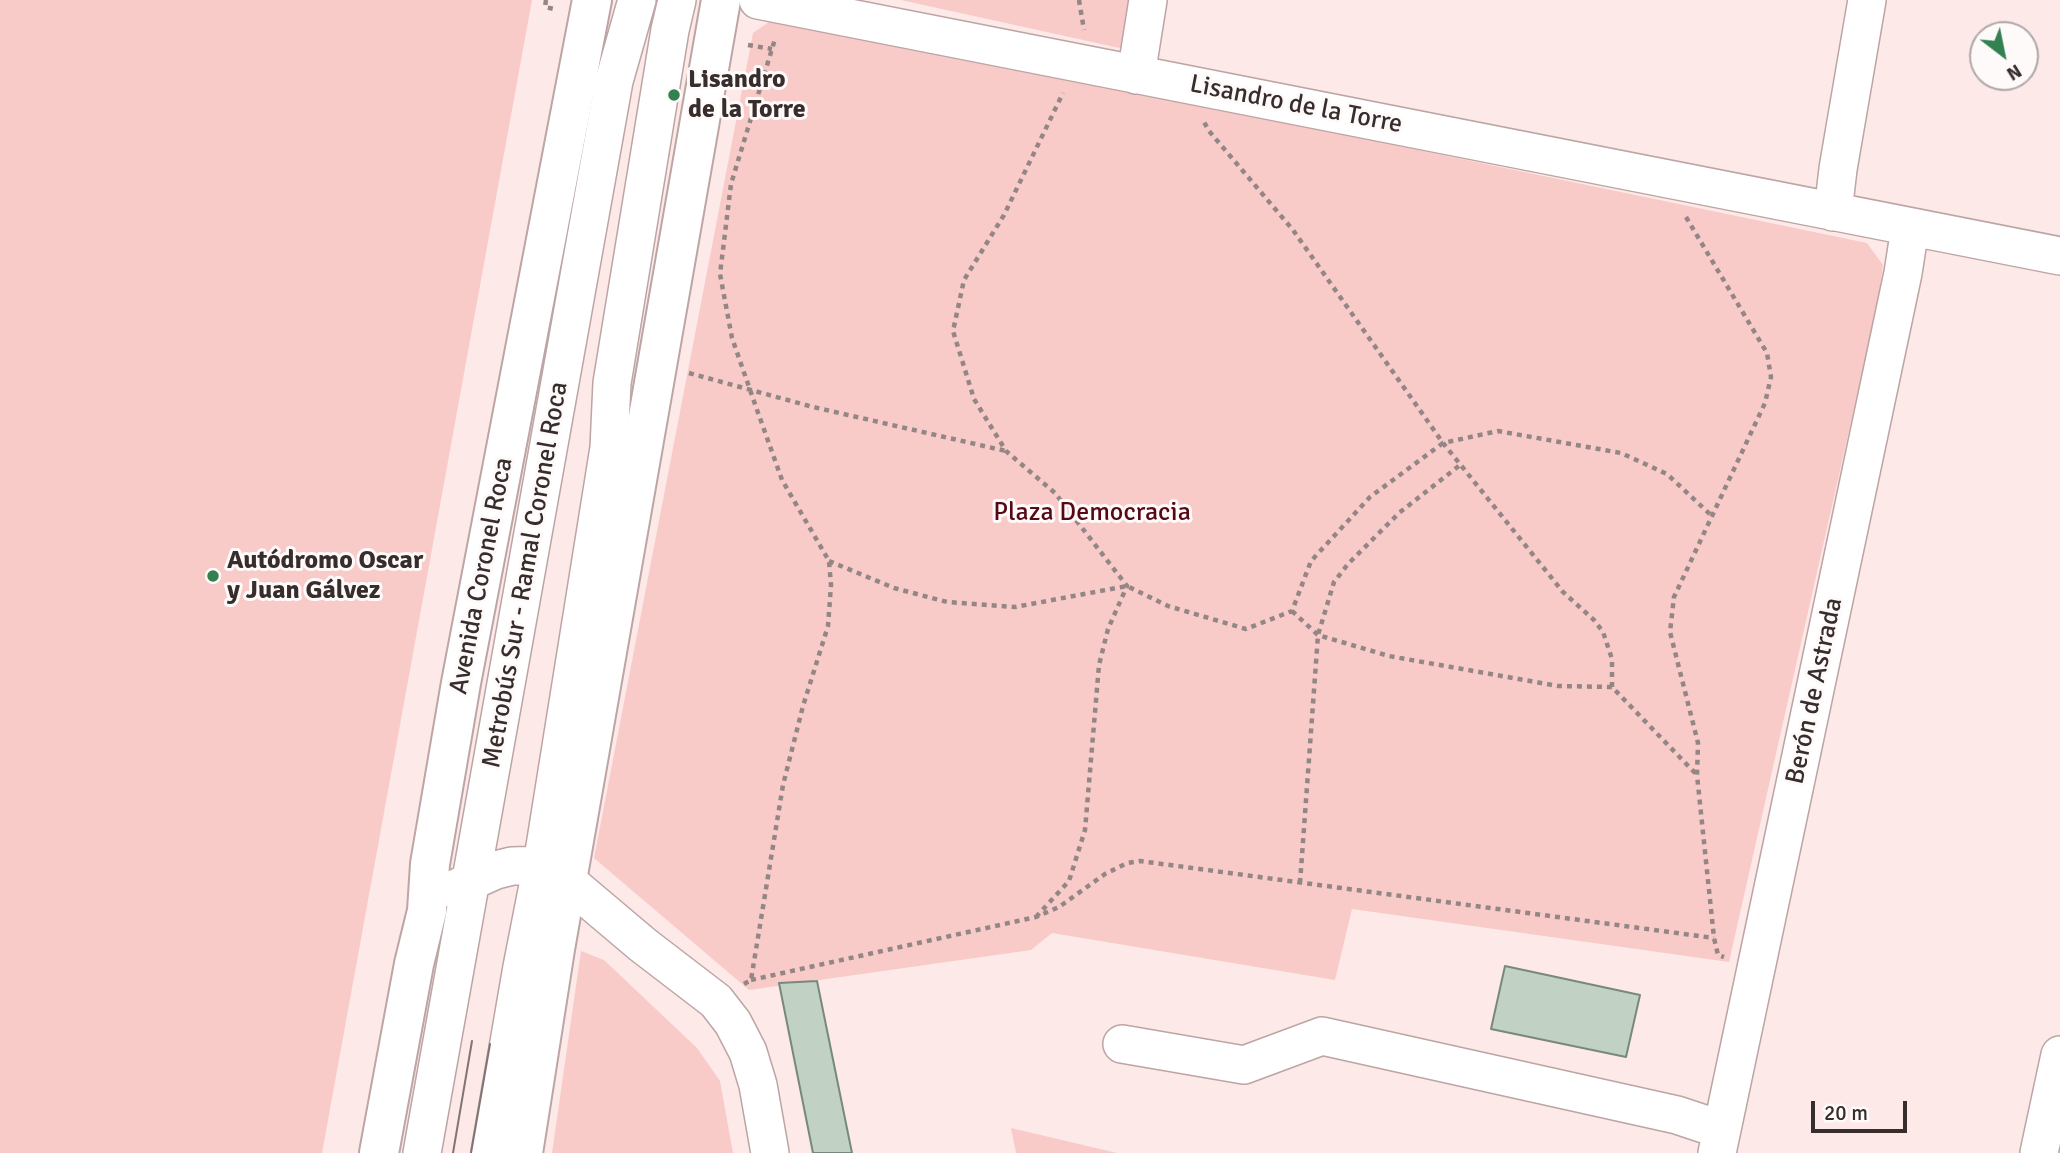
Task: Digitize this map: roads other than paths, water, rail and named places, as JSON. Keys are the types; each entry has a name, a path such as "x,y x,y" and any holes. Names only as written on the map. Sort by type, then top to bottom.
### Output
{"main road":[{"name":"Avenida Coronel Roca","path":"379,1153 414,964 427,911 430,864 461,683 592,0"},
{"path":"523,1153 554,873 658,365 721,0"}],"street":[{"name":"Metrobús Sur - Ramal Coronel Roca","path":"422,1153 614,81 638,0"},
{"name":"Metrobús Sur - Ramal Coronel Roca","path":"490,1153 522,967 554,873 609,448 612,383 677,0"},
{"path":"1136,75 1148,0"},
{"path":"1833,212 1867,0"},
{"name":"Lisandro de la Torre","path":"771,2 2060,256"},
{"name":"Berón de Astrada","path":"1720,1142 1903,273 1910,228"},
{"path":"427,911 444,894 496,870 512,866 554,873 716,1001 733,1023 748,1052 758,1086 770,1153"},
{"path":"1122,1044 1244,1065 1322,1036 1677,1115 1720,1142"},
{"path":"2039,1153 2060,1055"}],"tram line":[{"path":"453,1153 472,1041"},
{"path":"471,1153 490,1044"}],"place":[{"name":"Lisandro de la Torre","path":"674,95"},
{"name":"Autódromo Oscar y Juan Gálvez","path":"213,576"}],"park label":[{"name":"Plaza Democracia","path":"1092,513"}]}
